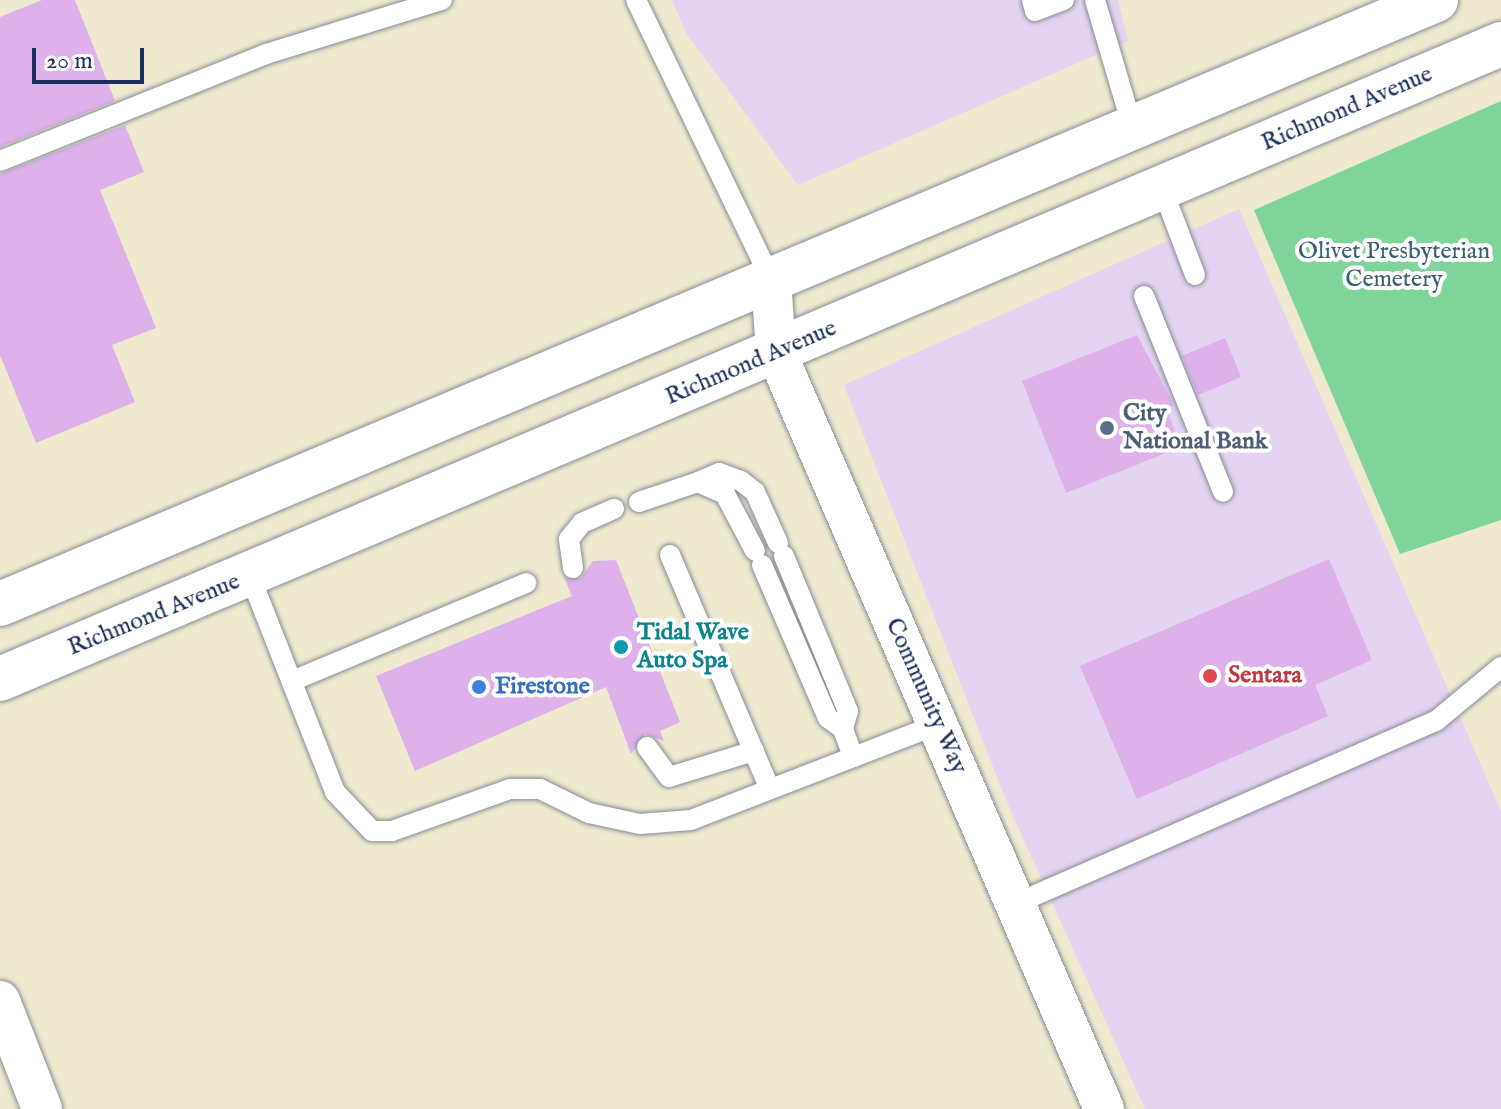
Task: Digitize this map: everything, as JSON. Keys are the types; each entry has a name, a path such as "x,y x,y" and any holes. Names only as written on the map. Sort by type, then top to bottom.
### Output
{"main road":[{"path":"0,604 1436,0"},
{"name":"Richmond Avenue","path":"0,679 250,576 1501,44"}],"street":[{"name":"Community Way","path":"771,279 776,352 1104,1109"},
{"path":"0,1001 42,1109"}],"lane":[{"path":"0,161 266,54 442,0"},
{"path":"636,0 771,279"},
{"path":"1032,0 1035,11 1064,0"},
{"path":"1095,0 1132,126"},
{"path":"1162,188 1195,275"},
{"path":"1144,296 1223,492"},
{"path":"639,502 719,473 741,481 755,492 848,711 843,729"},
{"path":"698,482 725,494 759,558 828,718 843,729 853,757"},
{"path":"573,568 569,539 582,523 614,509"},
{"path":"670,555 770,789"},
{"path":"250,576 335,792 372,831 392,831 510,789 540,789 589,813 640,824 691,820 939,724"},
{"path":"292,681 526,583"},
{"path":"1017,903 1436,721 1501,667"},
{"path":"647,747 669,777 754,751"}],"shaded area":[{"path":"672,0 1118,0 1128,41 798,185 686,33"},
{"path":"1239,209 1501,811 1501,1109 1145,1109 1006,800 844,385"}],"green space":[{"name":"Olivet Presbyterian Cemetery","path":"1501,101 1501,520 1400,554 1254,210"}],"building":[{"path":"42,0 75,0 115,101 0,147 0,17"},
{"path":"125,125 144,172 100,190 156,328 112,345 135,402 36,443 0,355 0,174"},
{"name":"City National Bank","path":"1137,335 1174,405 1166,408 1181,447 1066,493 1022,381"},
{"path":"1225,338 1241,377 1198,395 1182,356"},
{"name":"Sentara","path":"1329,559 1372,660 1315,685 1328,716 1137,799 1080,666"},
{"path":"616,560 680,722 660,731 664,741 645,734 631,754 606,687 415,771 376,676 572,596 564,577 580,579 593,561"}],"place":[{"name":"City National Bank","path":"1107,428"},
{"name":"Tidal Wave Auto Spa","path":"621,647"},
{"name":"Sentara","path":"1210,676"},
{"name":"Firestone","path":"479,687"}]}
